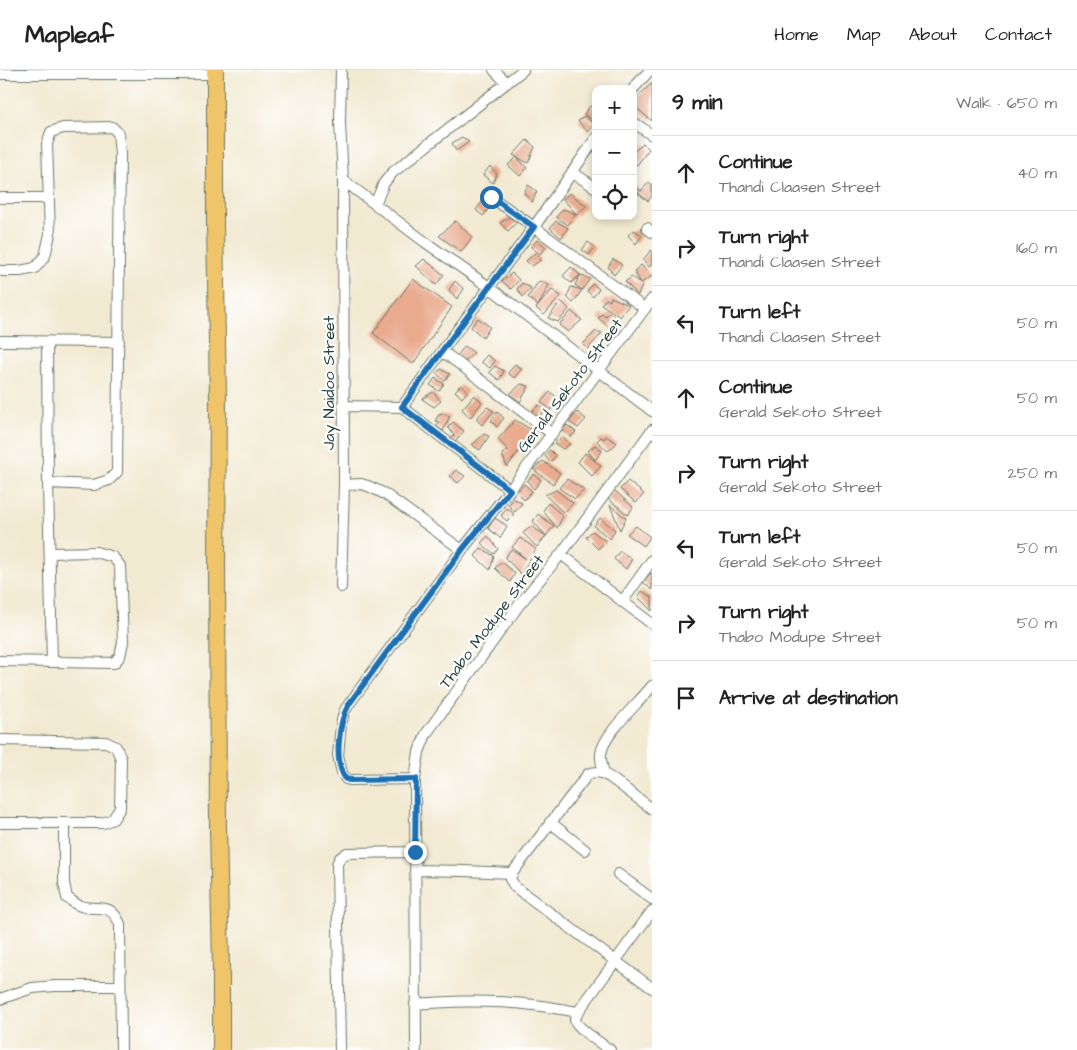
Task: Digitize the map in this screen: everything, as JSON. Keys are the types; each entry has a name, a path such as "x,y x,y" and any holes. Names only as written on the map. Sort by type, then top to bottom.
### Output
{"main road":[{"path":"215,72 218,398 218,818 221,1050"}],"street":[{"name":"Jay Naidoo Street","path":"341,70 344,484 341,587"},
{"path":"494,70 508,83"},
{"path":"375,204 388,177 523,70"},
{"path":"637,85 650,70"},
{"path":"0,74 215,72"},
{"path":"637,125 652,135"},
{"path":"0,271 20,271 35,268 45,256 50,234 48,144 51,132 63,128 112,127 118,133 120,154 118,472 109,480 94,485 48,483"},
{"path":"402,407 534,227 592,144"},
{"path":"572,172 592,185"},
{"path":"343,180 425,242 489,287 652,411"},
{"path":"491,197 644,308"},
{"path":"0,198 49,198"},
{"name":"Gerald Sekoto Street","path":"416,779 346,779 342,772 338,755 344,712 462,550 510,490 652,299"},
{"path":"0,341 119,342"},
{"path":"47,342 52,662"},
{"path":"442,351 551,434"},
{"path":"343,406 402,407 510,490"},
{"name":"Thabo Modupe Street","path":"416,1050 415,852 416,779 419,752 426,734 519,605 561,554 652,430"},
{"path":"344,484 361,484 385,494 462,550"},
{"path":"0,661 114,663 120,656 123,642 120,566 113,557 96,552 50,553"},
{"path":"561,554 652,624"},
{"path":"622,602 652,560"},
{"path":"604,774 601,753 607,739 652,686"},
{"path":"0,740 106,742 116,747 121,759 120,808 114,819 103,823 0,823"},
{"path":"652,809 604,774 593,772 588,774 512,873 510,879 515,887 652,988"},
{"path":"550,822 585,850"},
{"path":"64,823 64,883 67,898 79,906 109,910 116,914 120,924 120,1050"},
{"path":"340,1050 338,864 340,858 347,853 415,852"},
{"path":"415,870 512,873"},
{"path":"618,874 652,899"},
{"path":"610,1050 575,1021 578,1012 652,911"},
{"path":"0,998 32,988 120,986"},
{"path":"416,1004 512,1002 578,1012"}],"building":[{"path":"652,83 652,121 637,108 637,97"},
{"path":"590,106 592,107 592,120 584,114"},
{"path":"584,116 592,122 592,127 588,132 578,121"},
{"path":"462,137 469,142 456,151 452,143"},
{"path":"527,140 535,147 528,163 513,155"},
{"path":"643,143 649,149 637,165 637,149"},
{"path":"517,157 527,168 520,176 508,165"},
{"path":"490,166 497,174 493,183 483,175"},
{"path":"648,183 652,185 652,196 648,201 637,194 637,188 641,191"},
{"path":"528,185 537,191 532,202 524,193"},
{"path":"570,193 586,206 577,215 563,199"},
{"path":"482,202 490,207 483,216 476,210"},
{"path":"563,209 576,214 568,225 556,217"},
{"path":"509,217 518,221 508,231 500,223"},
{"path":"455,221 472,237 461,252 439,236"},
{"path":"556,221 568,228 561,238 550,228"},
{"path":"634,230 642,235 636,244 628,235"},
{"path":"537,240 546,247 540,254 531,247"},
{"path":"588,242 595,247 589,255 582,250"},
{"path":"651,250 652,264 649,267 643,260"},
{"path":"535,253 541,260 532,266 526,261"},
{"path":"424,259 444,275 436,285 416,266"},
{"path":"613,259 622,265 614,275 608,267"},
{"path":"641,265 652,276 641,283 634,271"},
{"path":"571,267 580,275 571,283 563,276"},
{"path":"512,273 519,280 511,289 502,281"},
{"path":"580,275 590,279 582,290 575,285"},
{"path":"631,277 643,284 638,295 625,282"},
{"path":"413,279 452,307 413,364 373,333"},
{"path":"455,281 464,289 457,299 449,290"},
{"path":"539,281 549,285 538,306 528,297"},
{"path":"522,283 531,288 523,297 517,289"},
{"path":"593,284 599,289 593,297 587,291"},
{"path":"571,287 582,290 573,303 567,297"},
{"path":"552,290 561,296 544,315 536,308"},
{"path":"611,297 629,305 620,317 601,304 606,299 610,301"},
{"path":"561,301 569,309 558,322 548,318"},
{"path":"571,311 582,320 568,332 559,325"},
{"path":"609,313 616,319 609,327 598,318 602,314 605,317"},
{"path":"478,318 490,327 483,338 471,327"},
{"path":"596,331 602,333 588,349 583,344"},
{"path":"465,346 474,353 464,362 457,356"},
{"path":"487,355 495,361 490,368 481,362"},
{"path":"515,364 522,369 514,378 508,373"},
{"path":"495,366 504,371 499,380 489,372"},
{"path":"441,369 450,374 445,381 436,373"},
{"path":"435,378 444,384 439,391 430,385"},
{"path":"521,384 529,386 520,402 510,394"},
{"path":"461,385 468,391 462,398 455,391"},
{"path":"433,392 441,401 434,407 422,399"},
{"path":"550,392 559,399 551,410 541,402"},
{"path":"474,395 482,402 470,418 462,409"},
{"path":"539,405 545,409 539,417 531,412"},
{"path":"487,407 494,411 482,425 476,419"},
{"path":"497,412 504,418 497,427 491,421"},
{"path":"577,412 586,419 578,428 569,422"},
{"path":"440,413 450,416 443,431 436,426 439,422 435,421"},
{"path":"515,420 534,431 507,467 502,454 508,450 498,439"},
{"path":"453,422 464,431 453,444 449,440 454,435 448,427"},
{"path":"567,425 576,432 571,437 561,430"},
{"path":"484,434 489,436 480,450 472,445"},
{"path":"606,436 617,443 608,451 597,441 601,437 604,439"},
{"path":"562,437 570,444 563,449 554,443"},
{"path":"595,445 602,451 595,460 588,451"},
{"path":"550,450 556,456 550,462 545,456"},
{"path":"585,453 601,466 592,476 578,462"},
{"path":"543,461 560,473 553,484 533,469"},
{"path":"456,470 465,476 458,483 450,476"},
{"path":"534,474 541,480 534,489 527,481"},
{"path":"567,479 584,490 575,499 559,488"},
{"path":"628,481 644,494 636,503 620,489"},
{"path":"524,484 532,491 524,500 517,492"},
{"path":"556,490 573,503 564,513 545,495"},
{"path":"614,490 633,507 628,515 607,498"},
{"path":"514,499 522,503 515,512 508,505"},
{"path":"548,503 563,516 557,528 543,511"},
{"path":"610,505 626,518 620,530"},
{"path":"507,508 514,514 507,521 501,516"},
{"path":"538,514 554,526 546,536 533,521"},
{"path":"495,518 507,526 500,538 488,528"},
{"path":"600,518 615,530 610,539 594,526"},
{"path":"531,526 546,536 537,547 523,533"},
{"path":"636,526 650,537 644,546 627,534"},
{"path":"592,531 606,541 598,549 586,537"},
{"path":"488,536 498,549 494,554 481,543"},
{"path":"520,538 536,549 521,574 505,558 511,549 526,559 512,547"},
{"path":"481,548 494,556 490,570 475,556"},
{"path":"620,551 632,559 626,569 614,559"},
{"path":"502,562 515,573 510,582 495,568"},
{"path":"652,574 652,590 643,582"},
{"path":"642,591 652,597 652,611 638,597"}],"route":[{"path":"415,852 416,779 346,779 340,766 338,755 341,725 344,712 349,704 462,550 510,490 402,407 534,227 491,197"}]}
